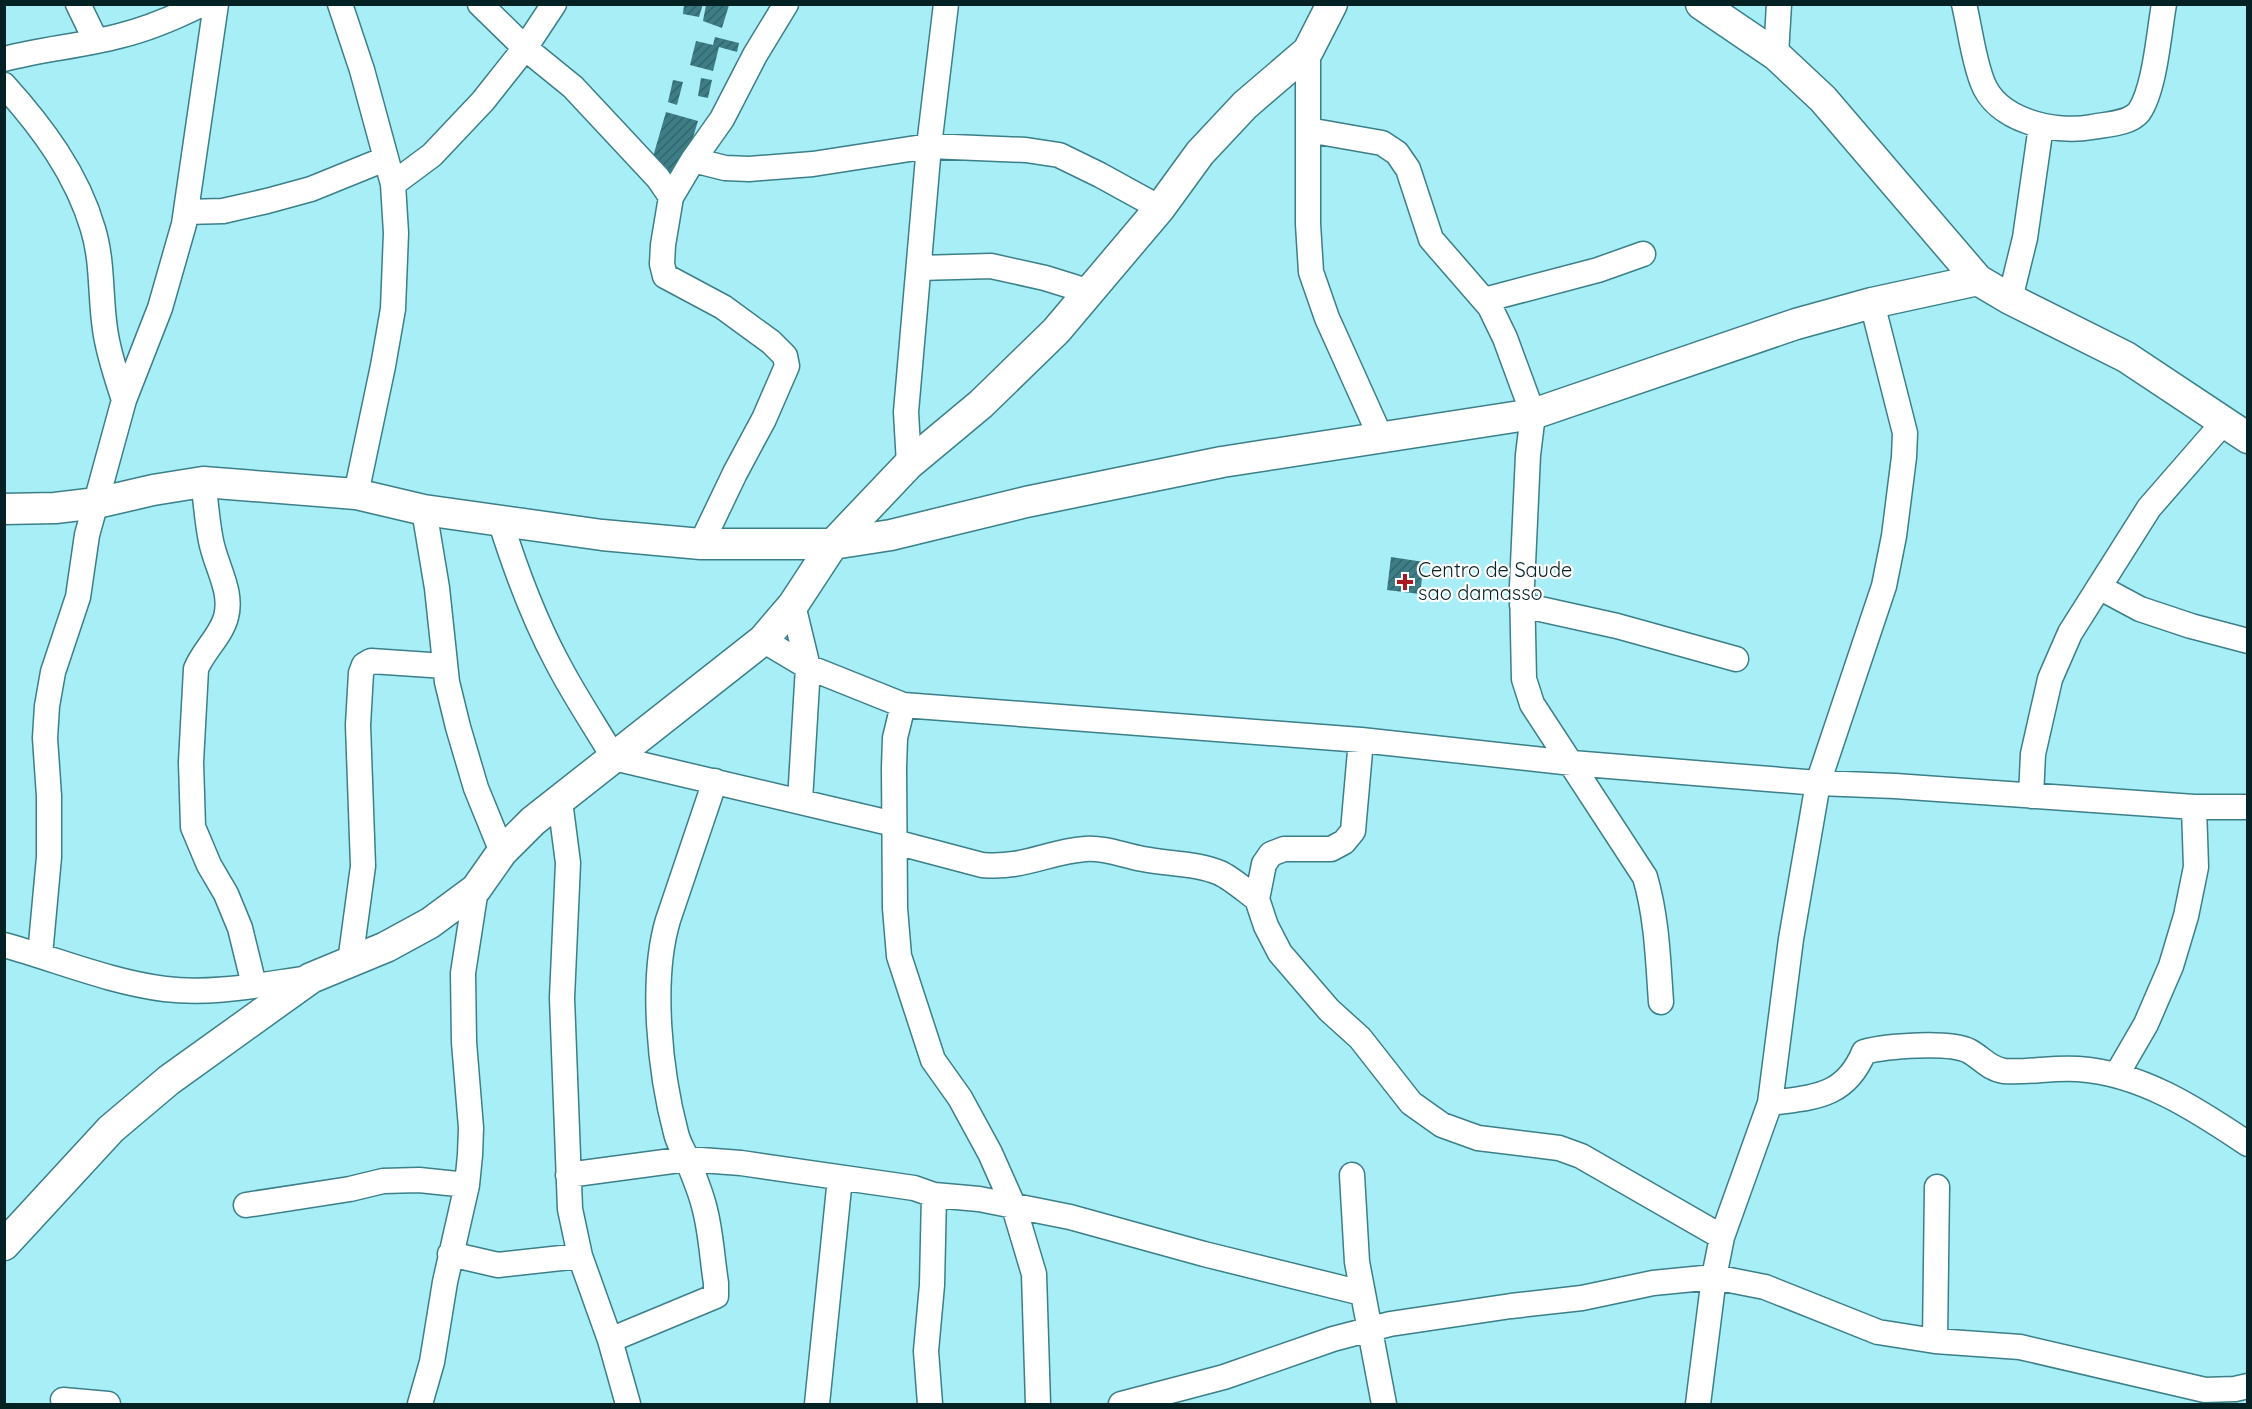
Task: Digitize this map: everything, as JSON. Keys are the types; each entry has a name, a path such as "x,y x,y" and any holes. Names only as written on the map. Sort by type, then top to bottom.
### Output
{"street":[{"path":"78,4 96,41"},
{"path":"4,59 33,51 121,36 169,20 202,4"},
{"path":"40,955 50,857 45,738 46,706 53,672 78,597 87,535 124,400 160,308 184,225 216,4"},
{"path":"340,4 362,70 393,184 396,234 393,309 356,494"},
{"path":"480,4 525,48 573,87 658,178 671,197"},
{"path":"393,184 439,147 483,101 525,48 554,4"},
{"path":"701,544 764,419 787,366 785,356 771,342 723,307 665,276 662,264 671,197 693,160 722,119 755,55 786,4"},
{"path":"909,464 906,412 929,146 946,4"},
{"path":"4,1245 111,1129 170,1080 311,978 386,947 430,923 476,890 502,852 533,820 763,640 793,605 833,543 909,464 981,404 1056,331 1160,208 1200,153 1245,105 1308,51 1332,4"},
{"path":"1701,4 1776,55 1823,99 1978,280 2010,299 2126,357 2235,430 2149,508 2070,633 2050,678 2033,754 2031,796"},
{"path":"1776,55 1779,4"},
{"path":"1964,4 1982,82 1995,103 2015,117 2041,126 2085,128 2132,119 2140,110 2153,68 2164,4"},
{"path":"1308,51 1308,224 1311,272 1327,318 1381,438"},
{"path":"4,85 37,121 65,165 81,197 93,229 99,255 105,332 124,400"},
{"path":"2010,299 2025,238 2041,126"},
{"path":"1308,130 1383,143 1397,153 1408,169 1431,239 1490,307 1505,338 1533,414 1528,455 1522,605 1524,679 1532,704 1645,877 1652,898 1656,927 1661,1002"},
{"path":"693,160 725,168 749,169 813,164 929,146 1026,150 1059,155 1160,208"},
{"path":"186,212 224,211 300,192 385,159"},
{"path":"1484,300 1598,270 1643,254"},
{"path":"919,267 991,266 1045,278 1090,292"},
{"path":"4,509 55,508 97,503 153,490 203,482 356,494 424,510 602,535 701,544 833,543 891,535 1026,502 1222,462 1533,414 1796,324 1872,303 1978,280"},
{"path":"1698,1404 1714,1277 1722,1237 1770,1103 1791,939 1818,783 1884,586 1894,536 1905,433 1872,303"},
{"path":"203,482 211,540 227,591 228,608 222,627 200,658 196,669 191,762 193,827 240,928 254,985"},
{"path":"424,510 437,588 445,666 458,727 476,788 502,852"},
{"path":"500,520 524,590 554,656 614,758 800,801 982,865 1018,865 1088,848 1208,868 1223,874 1257,899"},
{"path":"2099,586 2140,609 2247,641"},
{"path":"793,605 808,667 800,801"},
{"path":"1522,605 1617,626 1736,659"},
{"path":"763,640 808,667 903,705 1361,740 1572,763 1818,783 1895,786 2194,807 2247,807"},
{"path":"350,962 363,866 358,725 361,673 364,665 371,662 445,666"},
{"path":"903,705 896,738 894,833 895,908 899,956 933,1060 960,1098 990,1153 1014,1208 1034,1274 1038,1404"},
{"path":"1361,740 1353,831 1344,842 1331,849 1284,849 1271,854 1264,864 1257,899 1266,926 1280,953 1329,1010 1360,1038 1411,1103 1442,1125 1478,1138 1559,1148 1581,1156 1722,1237"},
{"path":"610,1340 716,1296 704,1206 676,1136 664,1068 659,1020 658,972 662,941 668,920 715,781"},
{"path":"560,801 568,863 562,998 570,1209 580,1256 610,1340 628,1404"},
{"path":"2117,1074 2145,1024 2171,966 2186,916 2196,867 2194,807"},
{"path":"420,1404 432,1362 450,1254 466,1185 471,1128 464,1041 463,973 476,890"},
{"path":"4,945 105,977 166,989 203,990 311,978"},
{"path":"1770,1103 1824,1095 1847,1080 1858,1066 1864,1052 1879,1048 1950,1047 1968,1051 1991,1068 2005,1071 2076,1069 2117,1074 2196,1109 2247,1144"},
{"path":"568,1175 687,1159 741,1163 914,1188 934,1195 979,1199 1014,1208 1070,1217 1204,1254 1362,1293"},
{"path":"1352,1175 1357,1262 1384,1404"},
{"path":"817,1404 840,1178"},
{"path":"246,1205 341,1191 383,1181 419,1180 466,1185"},
{"path":"1935,1341 1937,1187"},
{"path":"930,1404 926,1351 932,1285 934,1195"},
{"path":"450,1254 498,1265 580,1256"},
{"path":"1121,1404 1224,1377 1333,1339 1390,1324 1448,1314 1582,1298 1653,1283 1714,1277 1765,1287 1878,1332 1935,1341 2020,1347 2205,1390 2235,1389 2247,1386"},
{"path":"63,1400 108,1404"}],"building":[{"path":"684,4 703,4 699,17 683,14"},
{"path":"706,5 729,5 722,28 703,21"},
{"path":"715,37 739,43 737,52 719,47 713,71 690,65 696,41 713,45"},
{"path":"701,78 712,80 708,98 698,96"},
{"path":"673,80 683,82 677,105 668,102"},
{"path":"666,112 698,121 691,144 672,176 650,167"},
{"path":"1391,557 1424,562 1420,594 1387,590"}],"place":[{"name":"Centro de Saude sao damasso","path":"1405,582"}]}
